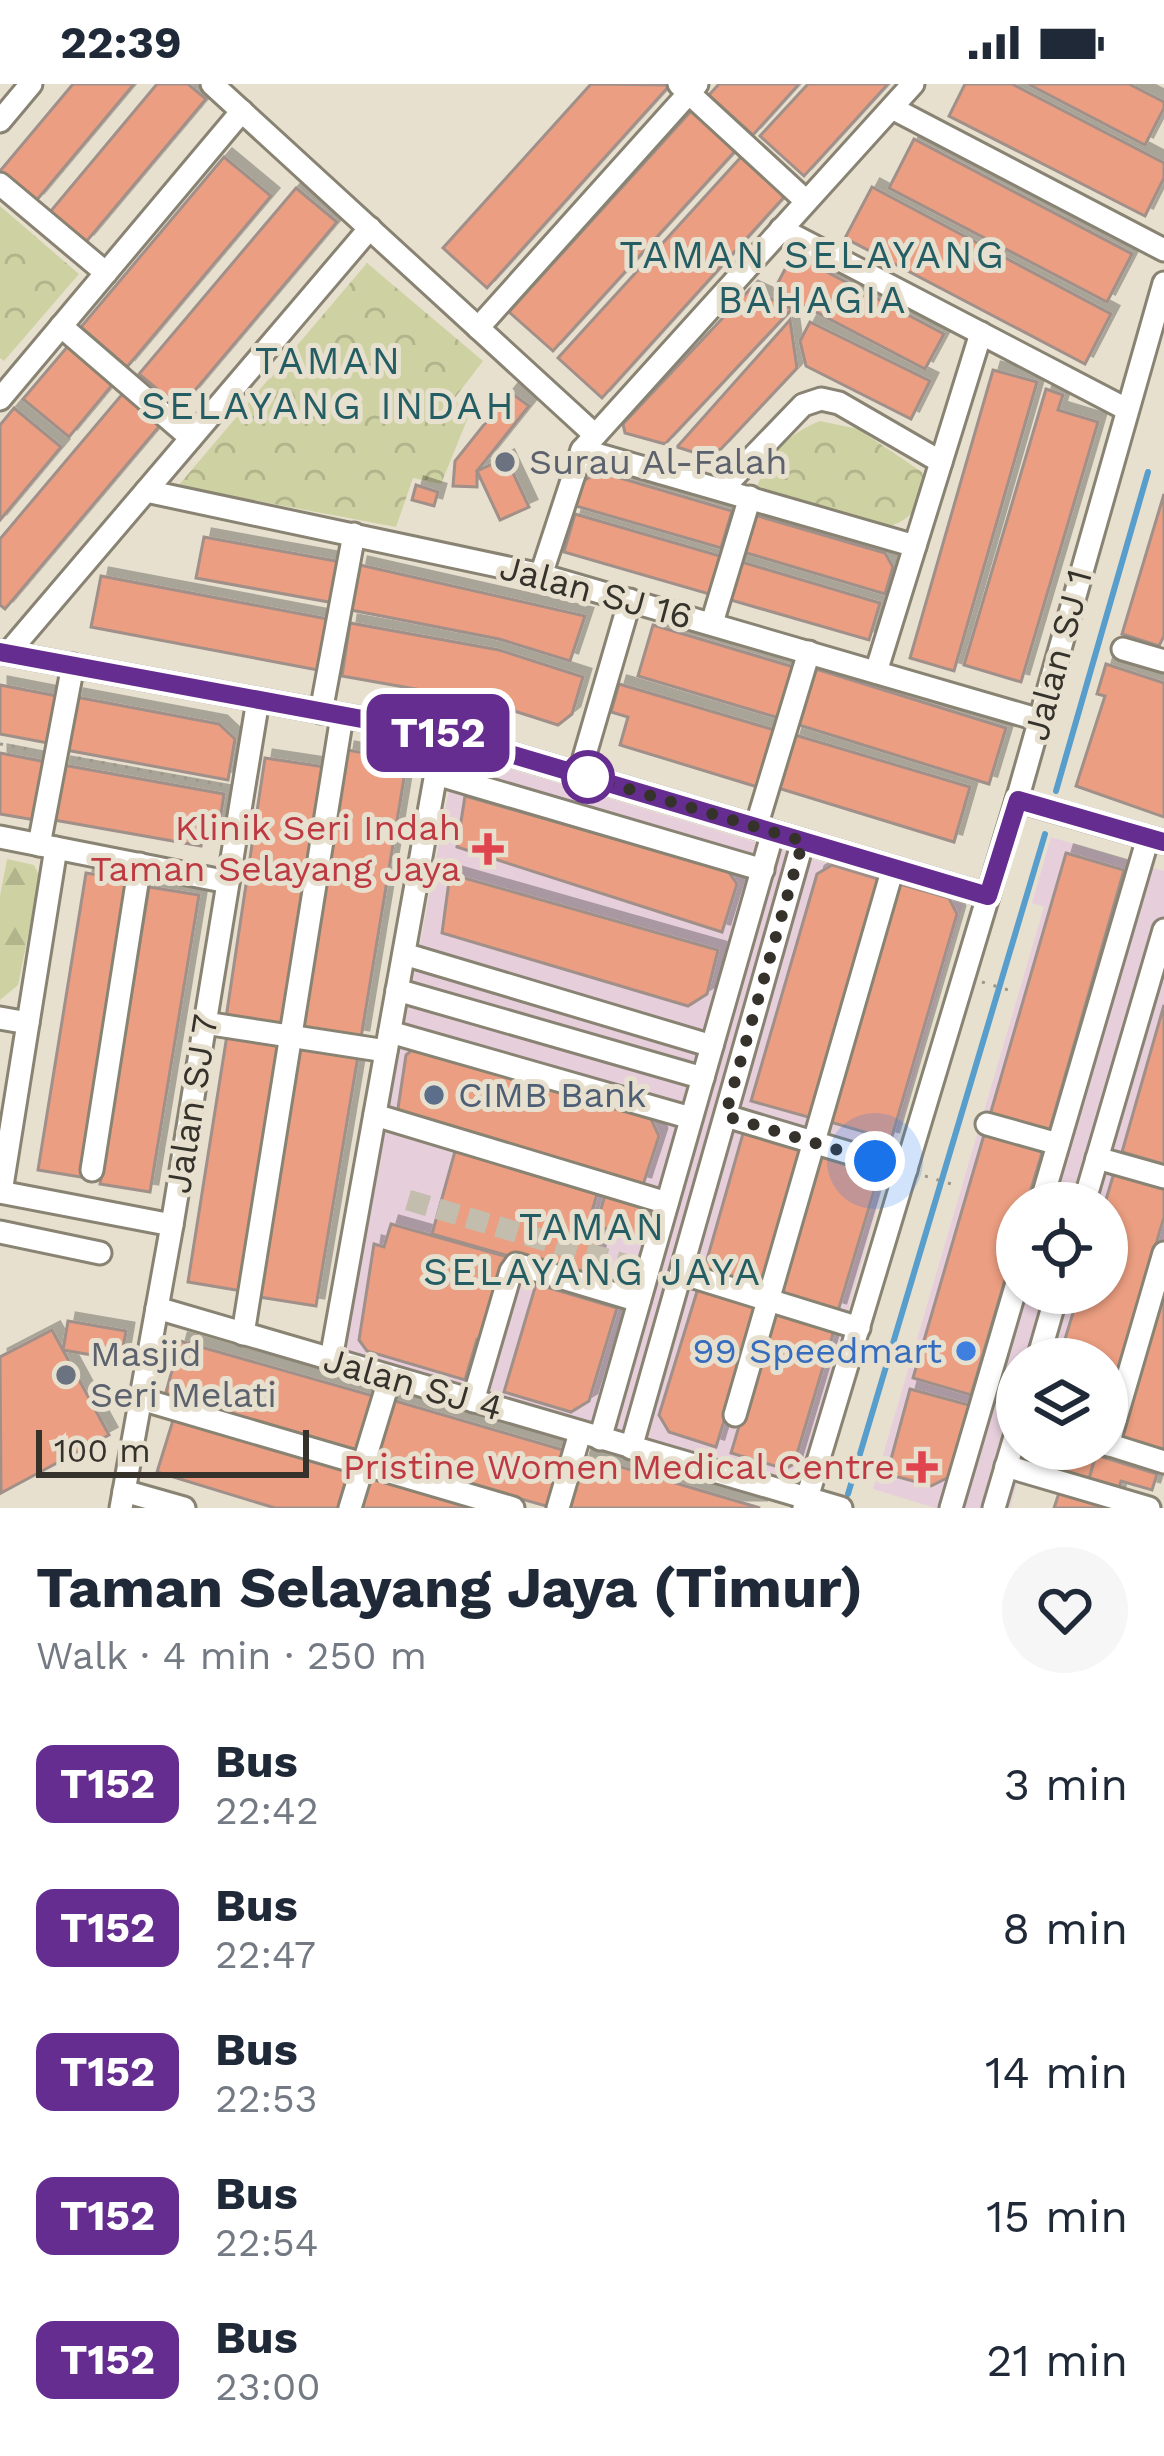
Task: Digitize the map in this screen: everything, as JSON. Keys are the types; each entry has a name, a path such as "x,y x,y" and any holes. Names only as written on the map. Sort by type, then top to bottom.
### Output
{"street":[{"path":"0,121 32,84"},
{"path":"212,84 478,328 589,442 915,546"},
{"path":"541,575 589,442 913,84"},
{"path":"478,328 689,87 806,201"},
{"path":"892,108 1164,250"},
{"path":"3,389 62,326 242,111"},
{"path":"0,184 106,273"},
{"path":"4,652 370,228"},
{"path":"781,229 1126,409"},
{"name":"Jalan SJ 1","path":"806,1504 1018,800 1164,283"},
{"path":"62,326 191,438"},
{"path":"876,672 980,333"},
{"path":"722,488 803,405 821,398 839,403 941,462"},
{"name":"Jalan SJ 16","path":"146,491 541,575 1040,720"},
{"path":"712,623 750,497"},
{"path":"243,1334 291,1036 354,534"},
{"path":"579,775 630,600"},
{"path":"1123,649 1164,661"},
{"path":"4,652 443,734 988,896"},
{"path":"558,1508 639,1301 668,1203 763,870 764,830 809,652"},
{"path":"73,665 56,754 28,1024 1,1192 172,1225"},
{"name":"Jalan SJ 7","path":"123,1499 257,700"},
{"path":"331,1359 443,734"},
{"path":"436,774 763,870"},
{"path":"1018,800 1156,840 1047,1182"},
{"path":"0,837 228,881"},
{"path":"631,1448 803,841"},
{"path":"92,1170 140,864"},
{"path":"735,1415 893,868"},
{"path":"1090,1182 1164,930"},
{"path":"404,954 712,1046"},
{"path":"397,990 703,1078"},
{"path":"0,1018 28,1024"},
{"path":"205,1023 291,1036 388,1042 692,1118"},
{"path":"375,1115 668,1203"},
{"path":"725,1116 906,1170"},
{"path":"987,1124 1058,1144"},
{"path":"1097,1158 1164,1177"},
{"path":"46,1242 54,1202"},
{"path":"0,1232 100,1253"},
{"path":"1128,1374 1164,1253"},
{"path":"473,1401 516,1264 639,1301"},
{"path":"681,1273 859,1328"},
{"name":"Jalan SJ 4","path":"157,1308 806,1504 842,1508"},
{"path":"951,1508 1008,1314"},
{"path":"350,1508 389,1377"},
{"path":"141,1400 513,1508"},
{"path":"1128,1451 1164,1462"},
{"path":"994,1508 1005,1470"},
{"path":"1020,1470 1119,1504 1148,1508"},
{"path":"1060,1508 1068,1484"},
{"path":"123,1499 184,1508"}],"path":[{"path":"0,744 243,789"},
{"path":"987,984 1015,992"},
{"path":"931,1178 958,1186"}],"shaded area":[{"path":"456,753 963,904 799,1485 343,1352"},
{"path":"1051,837 1164,871 1164,1235 1128,1358 1128,1338 996,1338 996,1470 1021,1470 1010,1508 935,1508 873,1489 1044,907 1032,903"}],"green space":[{"path":"0,206 79,274 4,361 0,358"},
{"path":"367,263 483,361 454,399 469,415 441,484 413,478 396,527 178,486"},
{"path":"820,421 858,429 922,472 923,492 909,516 882,528 756,489 780,448"},
{"path":"7,859 34,865 40,877 18,985 0,1000 0,896"}],"building":[{"path":"73,84 134,84 36,201 0,171"},
{"path":"157,84 188,84 206,99 86,242 50,212"},
{"path":"591,84 670,85 487,288 443,248"},
{"path":"719,84 799,84 753,135 709,95"},
{"path":"808,84 888,84 804,176 760,136"},
{"path":"965,84 1012,84 1164,163 1164,178 1145,216 949,116"},
{"path":"1028,84 1129,84 1164,102 1164,108 1145,145"},
{"path":"693,109 737,149 553,351 509,312"},
{"path":"914,139 1132,254 1107,302 889,188"},
{"path":"742,156 785,196 602,398 558,358"},
{"path":"224,157 271,196 127,367 81,327"},
{"path":"872,187 1111,314 1085,364 845,238"},
{"path":"296,188 337,222 180,408 139,374"},
{"path":"793,254 944,334 925,369 774,290"},
{"path":"750,289 792,309 665,444 625,433 623,424"},
{"path":"790,320 797,368 721,449 702,455 677,447"},
{"path":"810,322 930,381 911,419 806,366 800,341"},
{"path":"68,346 113,384 69,437 23,399"},
{"path":"993,370 1037,382 954,671 910,658"},
{"path":"1046,389 1063,395 1058,410 1098,422 1021,682 964,665"},
{"path":"124,392 162,423 5,609 0,605 0,539"},
{"path":"510,392 529,406 477,471 477,487 453,486 455,461"},
{"path":"14,408 61,447 0,520 0,425"},
{"path":"506,458 529,507 500,520 477,471"},
{"path":"600,472 732,511 721,548 576,506 583,481"},
{"path":"416,485 438,492 434,506 412,500"},
{"path":"1164,494 1164,636 1159,646 1122,634"},
{"path":"575,514 720,556 709,594 564,552"},
{"path":"751,514 885,553 893,567 885,594 740,551"},
{"path":"204,537 341,562 334,603 196,578"},
{"path":"735,560 880,603 869,640 724,598"},
{"path":"360,565 585,616 570,661 499,639 351,610"},
{"path":"101,576 333,620 323,671 91,627"},
{"path":"350,623 499,650 583,677 572,714 558,725 483,701 342,676"},
{"path":"653,625 797,668 782,719 638,676"},
{"path":"1106,664 1164,683 1164,817 1076,786 1105,696 1097,694"},
{"path":"816,669 1006,728 989,784 799,725"},
{"path":"619,684 778,731 761,788 620,745 628,717 611,712"},
{"path":"0,685 57,696 48,743 0,734"},
{"path":"76,697 219,724 235,739 228,780 66,750"},
{"path":"795,735 970,787 954,842 778,788"},
{"path":"347,750 407,760 361,1038 301,1027"},
{"path":"0,753 46,762 35,820 0,814"},
{"path":"265,758 325,767 286,1027 226,1018"},
{"path":"63,765 224,794 219,827 205,825 201,846 54,820"},
{"path":"465,796 728,871 737,884 722,932 457,847"},
{"path":"1066,853 1124,870 1049,1132 990,1115"},
{"path":"832,865 885,881 815,1119 751,1101 817,874"},
{"path":"86,873 136,881 87,1178 38,1170"},
{"path":"450,874 718,950 707,994 688,1006 442,933"},
{"path":"896,883 949,898 957,914 891,1140 827,1121"},
{"path":"149,887 199,895 150,1192 100,1184"},
{"path":"1164,1005 1164,1164 1122,1152"},
{"path":"227,1035 282,1044 242,1291 188,1282"},
{"path":"300,1046 358,1056 316,1306 259,1297"},
{"path":"412,1050 651,1119 659,1136 643,1185 397,1115 406,1055"},
{"path":"986,1128 1044,1146 1033,1182 996,1182 996,1310 971,1395 913,1378"},
{"path":"744,1130 806,1148 764,1287 704,1270"},
{"path":"457,1144 547,1170 545,1179 597,1194 587,1229 603,1234 590,1279 432,1234"},
{"path":"818,1153 880,1171 838,1311 778,1293"},
{"path":"1116,1166 1164,1181 1164,1217 1128,1340 1065,1338 1073,1314 1128,1314 1128,1182 1111,1182"},
{"path":"607,1188 647,1200 636,1237 596,1226"},
{"path":"391,1224 508,1257 484,1341 477,1339 465,1380 367,1351 359,1340 374,1244 384,1247"},
{"path":"536,1284 617,1308 589,1401 571,1412 504,1392"},
{"path":"699,1285 760,1304 716,1447 669,1432 659,1415"},
{"path":"1164,1291 1164,1450 1128,1439 1128,1407"},
{"path":"774,1309 835,1327 794,1464 785,1469 731,1453"},
{"path":"68,1321 126,1331 121,1360 63,1350"},
{"path":"52,1330 109,1435 1,1493 0,1357"},
{"path":"180,1341 377,1397 362,1452 165,1396"},
{"path":"910,1389 969,1405 949,1477 931,1486 887,1474"},
{"path":"392,1400 570,1452 553,1508 376,1458"},
{"path":"174,1417 354,1472 344,1508 275,1508 157,1472"},
{"path":"584,1456 760,1508 569,1508"},
{"path":"1128,1465 1157,1474 1152,1490 1121,1481 1113,1508 1083,1500 1092,1470 1128,1470"},
{"path":"1062,1470 1092,1470 1087,1486 1060,1478"},
{"path":"369,1477 473,1508 360,1508"},
{"path":"1059,1493 1083,1500 1110,1508 1054,1508"}],"waterway":[{"path":"1056,791 1148,472"},
{"path":"848,1494 1045,834"}],"tunnel":[{"path":"408,1200 648,1271"}],"bus line":[{"name":"T152","path":"0,652 443,734 988,896 1018,800 1164,842"}],"place":[{"name":"Surau Al-Falah","path":"505,462"},
{"name":"Klinik Seri Indah Taman Selayang Jaya","path":"488,849"},
{"name":"CIMB Bank","path":"434,1095"},
{"name":"99 Speedmart","path":"966,1351"},
{"name":"Masjid Seri Melati","path":"66,1375"},
{"name":"Pristine Women Medical Centre","path":"922,1467"}],"district":[{"name":"TAMAN SELAYANG BAHAGIA","path":"813,276"},
{"name":"TAMAN SELAYANG INDAH","path":"329,382"},
{"name":"TAMAN SELAYANG JAYA","path":"593,1248"}],"route":[{"path":"588,777 803,841 725,1116 875,1161"}]}
